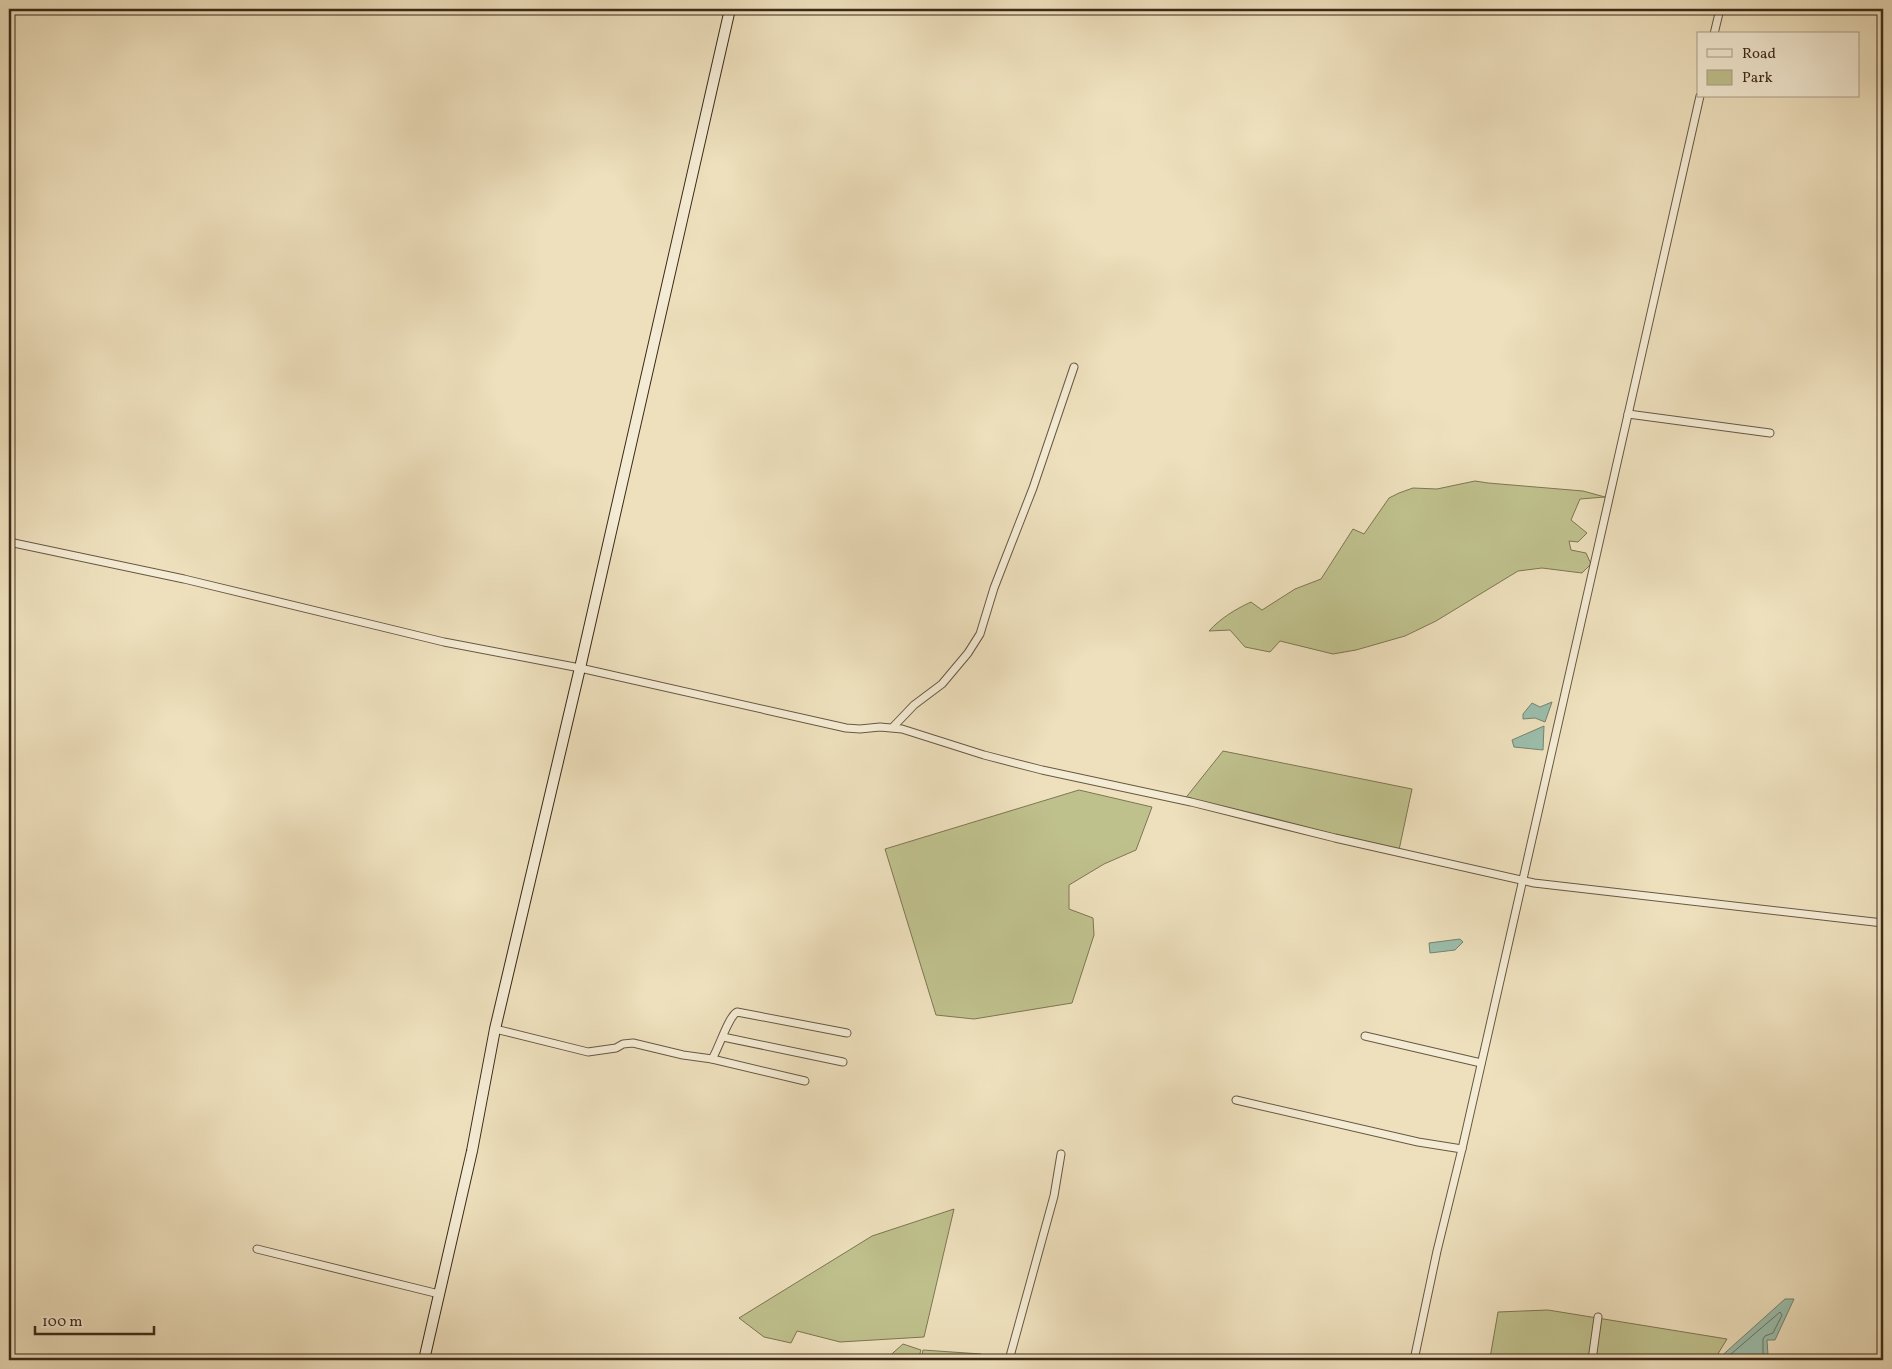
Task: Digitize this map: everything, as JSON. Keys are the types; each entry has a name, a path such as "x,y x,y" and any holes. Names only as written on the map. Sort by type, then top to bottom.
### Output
{"street":[{"path":"424,1360 472,1151 495,1029 580,668 730,9"},
{"path":"1714,32 1720,9"},
{"path":"1414,1360 1437,1251 1462,1149 1700,98"},
{"path":"893,727 914,705 942,684 968,653 980,634 994,588 1032,488 1074,367"},
{"path":"1628,414 1770,433"},
{"path":"9,542 184,580 444,642 580,668 846,728 893,727 984,755 1042,770 1191,802 1334,838 1522,880 1564,887 1883,923"},
{"path":"712,1059 730,1019 736,1012 847,1033"},
{"path":"495,1029 581,1051 595,1052 632,1043 684,1055 712,1059 805,1081"},
{"path":"1366,1036 1481,1063"},
{"path":"723,1038 843,1062"},
{"path":"1236,1100 1418,1142 1462,1149"},
{"path":"1009,1360 1054,1196 1061,1154"},
{"path":"257,1249 439,1294"},
{"path":"1592,1360 1598,1317"}],"green space":[{"path":"1475,481 1583,491 1605,497 1580,499 1571,520 1587,533 1578,542 1569,541 1571,550 1586,553 1591,564 1582,573 1542,568 1518,571 1436,621 1405,636 1356,650 1333,654 1280,641 1270,652 1245,647 1230,630 1209,631 1228,615 1251,602 1262,610 1295,589 1321,579 1353,529 1364,534 1389,498 1413,488 1437,489"},
{"path":"1223,751 1412,789 1399,850 1184,800"},
{"path":"1079,790 1152,807 1136,850 1104,864 1069,885 1069,909 1093,918 1094,935 1072,1003 974,1019 936,1015 885,849"},
{"path":"954,1209 924,1337 840,1342 797,1331 791,1343 764,1337 739,1318 872,1236"},
{"path":"1548,1310 1727,1339 1716,1357 1709,1360 1500,1360 1490,1358 1498,1312"},
{"path":"903,1344 921,1350 918,1360 885,1360"},
{"path":"923,1350 981,1354 980,1360 921,1360"}],"water":[{"path":"1552,702 1545,722 1535,718 1523,719 1523,714 1532,703 1540,707"},
{"path":"1544,726 1543,750 1514,747 1512,740"},
{"path":"1460,939 1463,942 1455,950 1430,953 1429,943"},
{"path":"1785,1299 1794,1299 1775,1340 1767,1340 1768,1355 1781,1360 1717,1360"}]}
